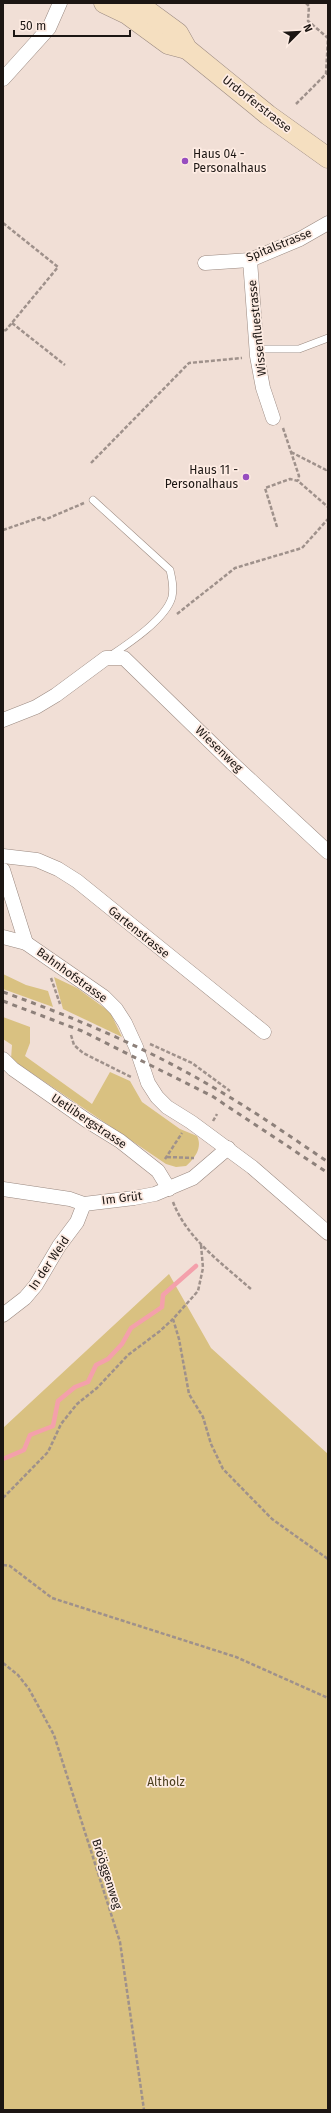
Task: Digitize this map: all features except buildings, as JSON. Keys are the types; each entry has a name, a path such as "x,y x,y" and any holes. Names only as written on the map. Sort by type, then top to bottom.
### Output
{"main road":[{"name":"Urdorferstrasse","path":"104,3 127,14 168,44 186,49 268,115 328,158"},
{"name":"Urdorferstrasse","path":"137,3 178,33 186,49"}],"street":[{"path":"3,79 49,28 60,3"},
{"name":"Spitalstrasse","path":"205,263 250,260 300,239 328,223"},
{"name":"Wissenfluestrasse","path":"250,260 256,352 263,388 273,418"},
{"path":"3,720 36,707 50,699 106,658"},
{"name":"Wiesenweg","path":"106,658 124,658 131,663 232,763 328,852"},
{"name":"Gartenstrasse","path":"3,856 38,860 58,869 77,882 264,1032"},
{"path":"3,870 26,943"},
{"name":"Bahnhofstrasse","path":"3,937 26,943 51,962 104,996 116,1009 132,1037 148,1083 157,1097 167,1107 228,1148 252,1167 328,1233"},
{"name":"Uetlibergstrasse","path":"3,1059 13,1069 86,1120 120,1141 158,1171 169,1189"},
{"name":"Im Grüt","path":"3,1189 70,1199 84,1204 134,1198 169,1189 193,1178 228,1148"},
{"name":"In der Weid","path":"3,1315 24,1298 36,1285 59,1246 77,1222 84,1204"}],"lane":[{"path":"256,352 299,349 328,338"},
{"path":"93,500 170,570 173,583 172,596 162,614 128,644 106,658"}],"path":[{"path":"296,104 326,74 328,38 308,21 309,6 306,3"},
{"path":"3,223 58,267 6,330 3,331"},
{"path":"12,323 65,365"},
{"path":"91,463 189,363 256,352"},
{"path":"273,418 281,421 299,476 298,481"},
{"path":"291,452 326,470 328,469"},
{"path":"277,527 265,488 290,479 298,481 328,507"},
{"path":"3,530 41,517 44,520 93,500"},
{"path":"172,618 235,568 302,548 328,519"},
{"path":"51,962 50,975 60,1004"},
{"path":"71,1035 74,1045 83,1053 132,1078 148,1083"},
{"path":"132,1037 192,1063 230,1091"},
{"path":"164,1161 186,1130"},
{"path":"166,1157 196,1158"},
{"path":"169,1189 176,1208 201,1245 252,1290"},
{"path":"3,1498 48,1452 60,1424 77,1404 97,1388 128,1354 160,1331 173,1319 198,1291 203,1268 201,1245"},
{"path":"173,1319 180,1339 189,1394 203,1416 211,1444 223,1469 272,1519 328,1559"},
{"path":"3,1565 10,1566 52,1598 236,1657 328,1698"},
{"name":"Brööggenweg","path":"3,1663 18,1675 29,1689 54,1736 120,1942 144,2110"}],"green space":[{"path":"3,974 26,985 48,991 53,1007 3,989"},
{"path":"54,977 77,988 110,1012 122,1037 63,1009"},
{"path":"3,1017 30,1027 30,1043 25,1056 92,1104 110,1072 130,1081 142,1102 180,1129 197,1136 199,1145 195,1157 186,1166 176,1167 166,1164 11,1059 12,1045 3,1039"},
{"name":"Altholz","path":"169,1274 211,1348 328,1454 328,2110 3,2110 3,1428"}],"waterway":[{"path":"3,1459 24,1450 30,1435 53,1426 58,1401 75,1387 88,1382 96,1365 108,1359 122,1344 131,1328 162,1307 163,1295 196,1266"}],"railway":[{"path":"3,992 58,1012 112,1035 191,1074 244,1106 328,1162"},
{"path":"3,1001 82,1031 212,1096 328,1173"}],"place":[{"name":"Haus 04 - Personalhaus","path":"185,161"},
{"name":"Haus 11 - Personalhaus","path":"246,477"}]}
